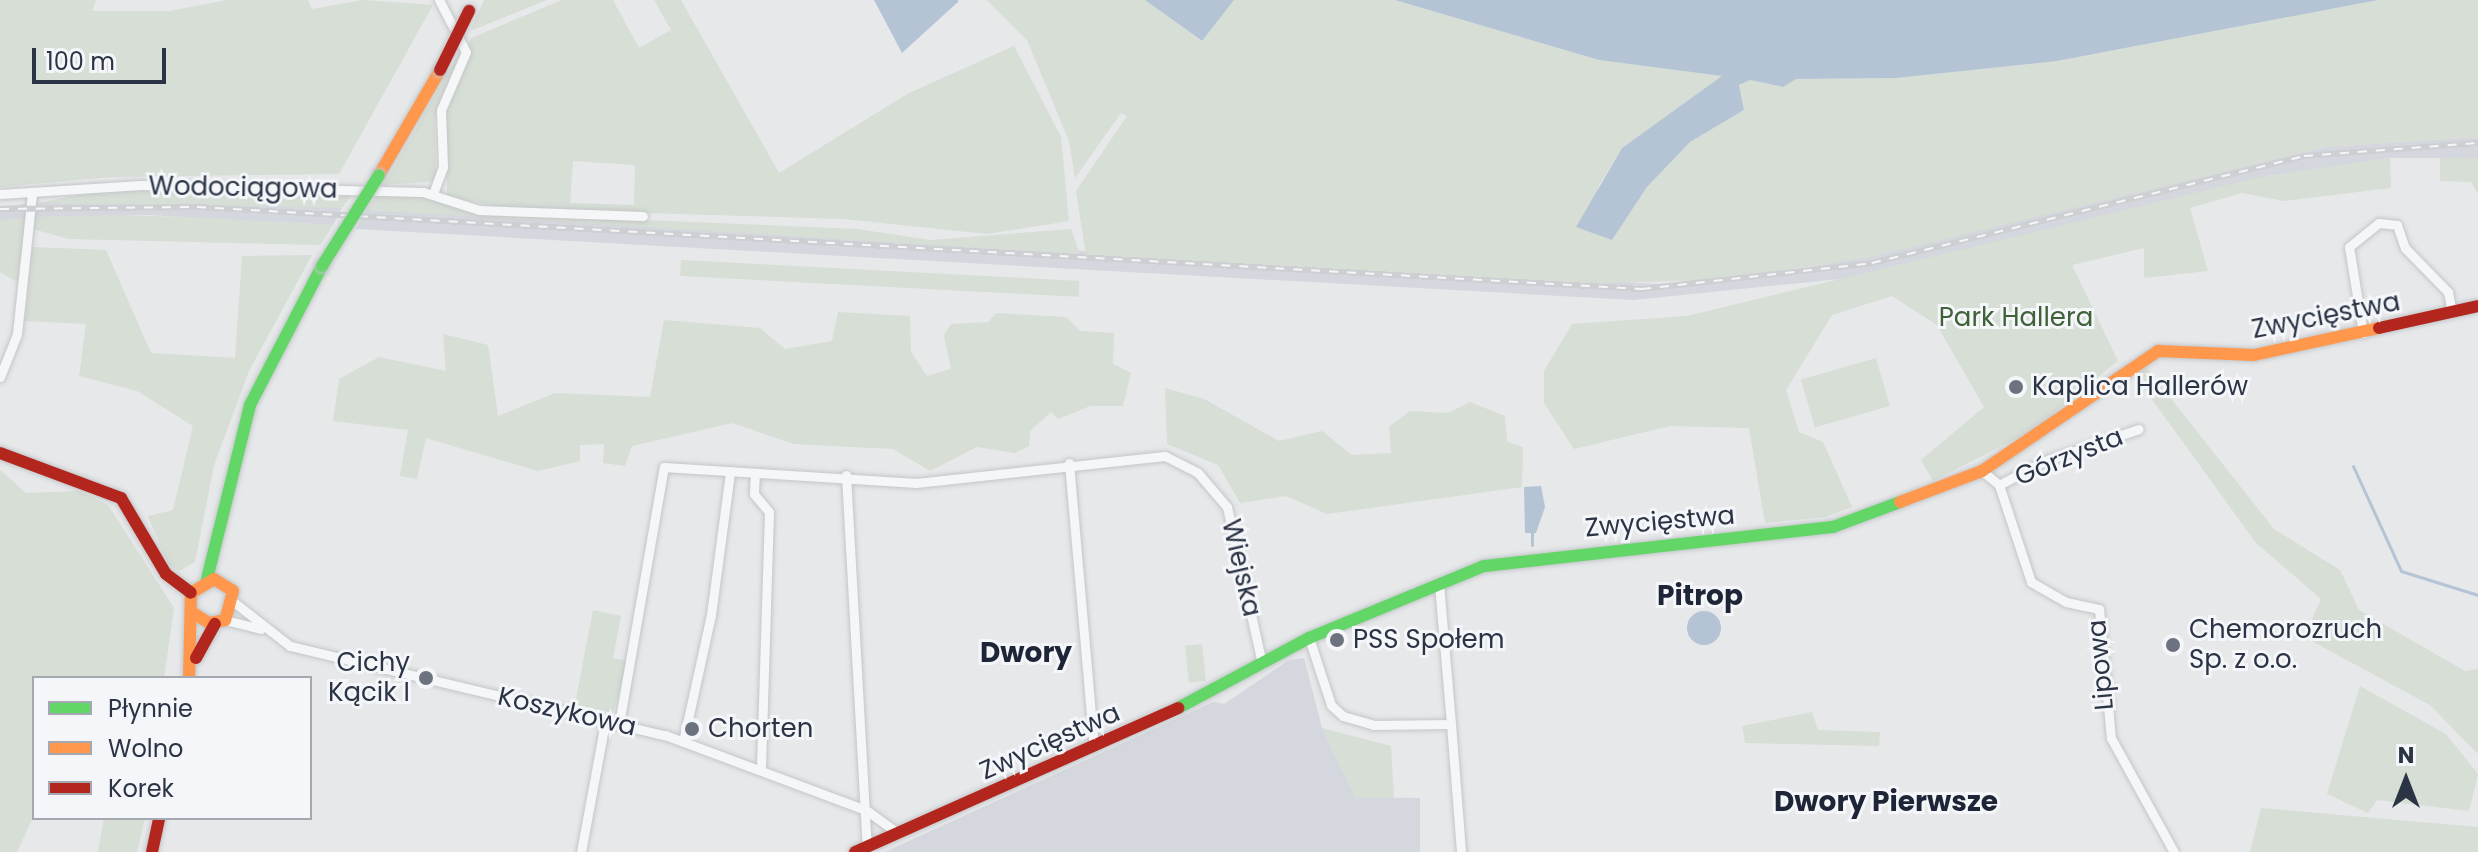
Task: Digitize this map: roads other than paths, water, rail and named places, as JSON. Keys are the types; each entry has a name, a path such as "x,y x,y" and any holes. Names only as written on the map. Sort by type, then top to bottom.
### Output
{"street":[{"path":"433,194 443,167 441,110 466,52 439,0"},
{"path":"191,593 207,579 254,395 322,266 440,70 472,5"},
{"name":"Wodociągowa","path":"0,194 155,185 433,194 479,210 643,216"},
{"path":"0,377 17,334 32,193"},
{"path":"2363,333 2349,247 2379,223 2397,225 2405,248 2448,292 2452,312"},
{"name":"Zwycięstwa","path":"861,849 1094,746 1309,638 1439,584 1525,557 1833,527 1982,471 2158,351 2254,355 2478,306"},
{"name":"Górzysta","path":"1999,485 2042,462 2139,429"},
{"path":"0,453 121,498 166,574 191,593 194,660 190,676"},
{"name":"Wiejska","path":"619,724 664,467 730,473 846,475 916,483 1069,463 1165,456 1218,490 1262,664"},
{"path":"1069,463 1094,746"},
{"path":"1982,471 1999,485"},
{"path":"683,742 711,615 730,473"},
{"path":"755,473 754,494 769,512 761,767"},
{"path":"846,475 866,810 861,849"},
{"name":"Lipowa","path":"1999,485 2031,582 2066,602 2099,609 2108,730 2174,852"},
{"path":"194,660 235,603 222,580 217,538"},
{"path":"207,579 222,580"},
{"path":"1439,584 1461,852"},
{"name":"Koszykowa","path":"235,603 265,630 290,646 683,742 761,767 866,810 898,833"},
{"path":"193,613 220,622"},
{"name":"Koszykowa","path":"220,622 265,630"},
{"path":"1309,638 1331,705 1343,716 1374,725 1451,724"},
{"path":"581,852 605,723"},
{"path":"152,852 159,820"}],"water":[{"path":"874,0 957,0 959,1 902,53"},
{"path":"1145,0 1234,0 1202,41"},
{"path":"1395,0 2378,0 2057,61 1896,78 1796,79 1783,87 1750,80 1739,85 1744,110 1690,142 1647,187 1612,240 1576,227 1622,148 1722,76 1599,60"},
{"path":"1541,486 1545,507 1536,533 1525,533 1524,487"},
{"path":"1704,611 1716,616 1721,628 1716,640 1704,645 1692,640 1687,628 1692,616"}],"waterway":[{"path":"2353,466 2401,571 2478,595"},
{"path":"1532,533 1532,545"}],"railway":[{"path":"0,209 197,207 1642,289 1872,263 2304,156 2478,143"}],"place":[{"name":"Kaplica Hallerów","path":"2016,387"},
{"name":"PSS Społem","path":"1337,640"},
{"name":"Chemorozruch Sp. z o.o.","path":"2173,645"},
{"name":"Cichy Kącik I","path":"426,678"},
{"name":"Chorten","path":"692,729"}],"district":[{"name":"Pitrop","path":"1700,596"},
{"name":"Dwory","path":"1026,653"},
{"name":"Dwory Pierwsze","path":"1886,802"}],"park label":[{"name":"Park Hallera","path":"2016,318"}]}
